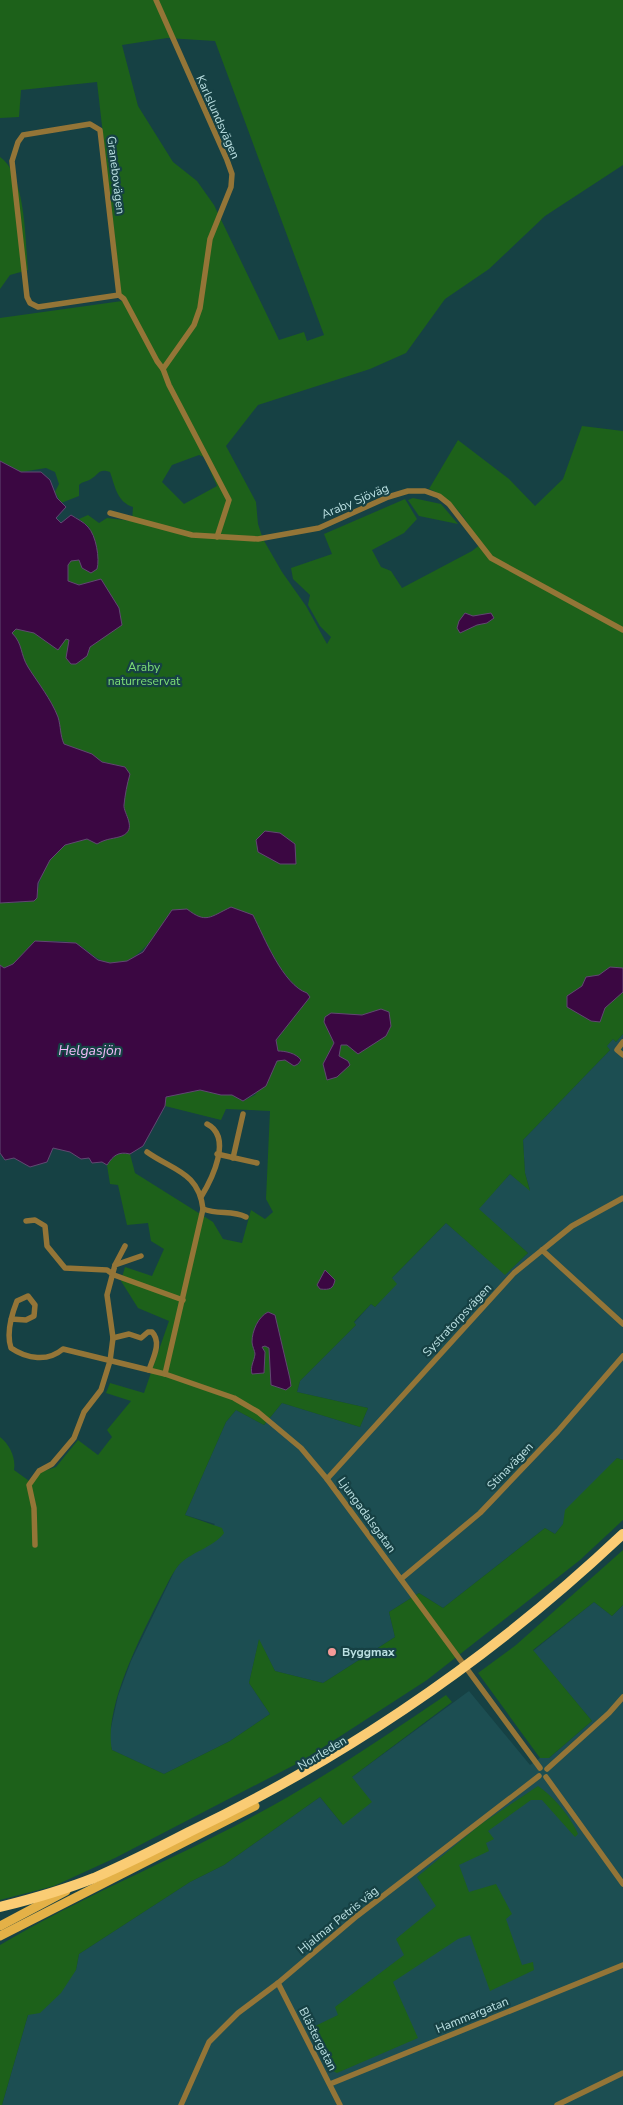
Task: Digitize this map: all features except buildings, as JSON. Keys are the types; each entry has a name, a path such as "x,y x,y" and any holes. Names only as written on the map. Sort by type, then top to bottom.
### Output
{"highway":[{"name":"Norrleden","path":"94,1878 251,1801 376,1728 448,1679 505,1636 562,1589 623,1534"},
{"name":"Norrleden","path":"255,1806 379,1733 451,1683 536,1618 623,1541"},
{"path":"0,1906 94,1878"}],"main road":[{"name":"Norrleden","path":"0,1936 255,1806"},
{"name":"Norrleden","path":"0,1926 94,1878"}],"street":[{"name":"Karlslundsvägen","path":"156,0 227,160 232,178 228,196 210,240 200,308 194,325 164,369"},
{"name":"Granebovägen","path":"118,295 100,130 90,124 23,135 18,142 12,161 27,297 30,303 45,306 118,295 124,299 157,361 164,369"},
{"path":"164,369 169,385 229,500 221,531 217,538"},
{"name":"Araby Sjöväg","path":"110,512 192,535 258,539 311,530 388,497 408,491 425,491 439,496 449,504 491,558 623,630"},
{"path":"623,1042 617,1050 623,1055"},
{"path":"233,1158 243,1114"},
{"path":"201,1196 212,1179 218,1154 219,1139 212,1127 207,1124"},
{"path":"147,1152 189,1177 201,1196 203,1209 165,1374"},
{"path":"218,1154 257,1163"},
{"name":"Systratorpsvägen","path":"327,1479 514,1273 572,1226 623,1198"},
{"path":"203,1209 221,1214 236,1212 246,1217"},
{"path":"26,1221 35,1220 45,1226 47,1246 65,1268 101,1269 112,1272 114,1275 182,1300"},
{"path":"35,1545 34,1508 29,1485 39,1470 52,1464 74,1438 84,1412 101,1390 110,1361 113,1338 107,1295 112,1272 125,1246"},
{"path":"542,1250 623,1324"},
{"path":"115,1266 141,1256"},
{"name":"Ljungadalsgatan","path":"12,1319 26,1320 34,1316 36,1311 33,1299 28,1296 17,1302 12,1319 9,1342 11,1348 18,1352 49,1358 64,1349 165,1374 234,1398 258,1412 301,1448 327,1479 540,1768"},
{"path":"113,1338 129,1334 140,1338 152,1332 157,1340 149,1370"},
{"name":"Stinavägen","path":"401,1579 480,1513 558,1431 623,1356"},
{"path":"623,1697 609,1714 547,1769 540,1768 539,1776 546,1777 623,1884"},
{"path":"546,1777 547,1769"},
{"name":"Hjalmar Petris väg","path":"182,2105 209,2042 238,2013 278,1983 357,1916 539,1776"},
{"name":"Hammargatan","path":"330,2084 623,1965"},
{"name":"Blästergatan","path":"278,1983 340,2105"},
{"path":"557,2105 623,2073"}],"shaded area":[{"path":"623,1034 623,1460 617,1458 555,1534 545,1528 443,1608 419,1593 389,1612 395,1637 323,1683 275,1671 259,1640 249,1683 270,1714 230,1741 164,1774 112,1750 109,1739 112,1723 118,1696 131,1661 176,1568 215,1524 185,1515 226,1422 236,1410 264,1425 282,1403 360,1427 368,1408 297,1392 300,1381 356,1325 354,1323 371,1304 375,1307 396,1284 391,1279 446,1223 505,1274 528,1253 478,1209 510,1174 530,1190 525,1173 523,1140 610,1050 606,1046 613,1039 616,1042"},
{"path":"594,1602 612,1616 623,1605 623,2105 2,2105 28,2015 76,1970 79,1954 190,1882 224,1865 320,1797 342,1824 352,1777 469,1691 530,1765 540,1758 549,1758 592,1721 533,1651"}],"green space":[{"name":"Araby naturreservat","path":"0,0 623,0 623,165 545,216 489,269 445,299 406,353 370,369 258,405 226,446 256,502 258,524 263,539 282,572 306,606 327,644 331,637 320,626 308,605 310,595 293,579 291,568 332,554 324,534 405,499 417,519 404,533 372,550 381,567 391,571 402,588 472,551 481,544 453,505 438,493 429,489 458,440 509,479 535,506 563,479 582,426 623,431 623,1034 616,1042 613,1039 607,1046 610,1050 523,1140 525,1173 530,1191 510,1174 479,1209 528,1253 505,1275 446,1223 392,1278 397,1284 375,1307 371,1304 354,1322 356,1325 300,1381 297,1392 368,1408 360,1427 282,1403 264,1425 236,1410 226,1422 185,1515 222,1528 224,1533 214,1543 189,1557 178,1566 161,1596 135,1650 119,1693 113,1714 112,1750 164,1774 230,1741 270,1714 249,1683 259,1639 275,1671 323,1683 395,1637 389,1612 419,1593 443,1608 545,1528 555,1534 563,1524 565,1510 617,1458 623,1460 623,1520 580,1560 427,1680 302,1761 115,1858 54,1886 0,1900 0,1437 12,1452 14,1470 32,1483 41,1472 56,1467 78,1440 98,1455 112,1437 107,1430 131,1401 106,1393 110,1383 144,1393 169,1321 138,1308 121,1281 125,1267 152,1276 164,1249 151,1241 148,1223 127,1225 118,1185 110,1184 107,1165 114,1157 122,1153 130,1154 135,1173 213,1222 223,1239 242,1243 251,1210 265,1219 273,1212 266,1199 270,1111 226,1109 221,1120 165,1106 166,1097 200,1090 221,1095 232,1095 243,1101 255,1095 277,1061 283,1059 298,1065 300,1062 299,1059 288,1052 278,1051 276,1041 298,1010 309,999 307,993 290,981 283,971 253,916 228,921 159,928 141,951 125,962 107,962 97,958 74,943 35,941 13,964 4,968 0,965 0,903 28,902 37,898 39,883 44,869 64,846 87,839 97,844 0,735 0,577 90,528 79,519 88,515 99,523 107,518 132,521 133,507 120,497 110,472 101,471 82,483 79,485 79,496 61,503 55,492 59,484 55,472 46,468 21,472 0,461 0,318 122,301 97,82 21,90 19,117 0,118","holes":["167,38 215,41 324,335 307,341 304,332 279,340 214,205 197,181 173,162 138,106 122,45","199,455 204,457 217,486 184,504 162,482 172,465"]},
{"path":"0,157 9,166 19,192 25,225 28,270 10,275 0,289"},
{"path":"413,498 441,504 458,524 419,516 408,500"},
{"path":"623,1550 623,1605 612,1616 594,1602 533,1650 592,1721 549,1758 540,1758 478,1673 516,1645"},
{"path":"446,1695 452,1702 352,1777 372,1802 343,1825 320,1797 224,1865 190,1882 79,1954 76,1970 61,1993 40,2013 28,2015 2,2105 0,2105 0,1945 93,1895 219,1834 300,1790"},
{"path":"538,1786 550,1796 571,1821 578,1834 575,1837 542,1800 531,1800 488,1831 494,1839 486,1843 489,1851 459,1865 469,1892 496,1884 512,1914 506,1919 522,1965 533,1962 534,1970 490,1991 470,1935 458,1939 393,1982 418,2038 337,2073 329,2069 309,2029 338,2015 335,2007 404,1955 396,1939 436,1906 417,1877 481,1824"}],"water":[{"path":"0,461 21,472 41,472 50,480 57,498 66,507 56,518 61,523 71,515 86,525 91,531 98,553 97,569 91,573 82,568 79,560 71,561 68,565 68,581 79,585 101,579 119,608 122,625 90,647 87,656 76,664 71,664 66,658 69,640 66,639 58,650 34,633 16,629 12,633 20,645 28,667 55,710 64,744 92,754 102,762 125,767 130,774 124,805 129,821 127,833 97,844 87,839 65,845 50,860 38,883 37,898 34,901 0,903"},
{"path":"465,613 473,616 491,613 494,618 487,623 477,625 460,633 457,628 459,621"},
{"path":"265,831 280,833 295,844 296,864 280,864 258,852 256,840"},
{"name":"Helgasjön","path":"231,907 253,915 282,971 290,981 310,997 276,1040 278,1051 293,1054 301,1060 298,1064 294,1066 285,1060 277,1061 266,1086 243,1101 232,1095 221,1095 200,1090 166,1097 165,1106 143,1146 130,1154 122,1153 116,1155 107,1165 102,1162 92,1163 89,1158 81,1159 70,1152 53,1148 47,1162 30,1167 14,1158 5,1160 0,1153 0,965 4,968 13,964 35,941 76,943 98,960 110,963 127,961 143,952 172,910 187,909 193,914 204,918 213,916"},
{"path":"610,967 623,968 623,992 605,1008 600,1022 591,1021 567,1007 567,996 582,986 586,977 599,975"},
{"path":"381,1009 389,1012 391,1026 386,1036 358,1054 347,1045 341,1045 339,1056 348,1061 350,1065 337,1077 327,1080 323,1064 334,1043 324,1022 325,1017 331,1013 362,1015"},
{"path":"325,1270 335,1280 330,1288 320,1289 317,1285"},
{"path":"268,1312 275,1315 290,1379 291,1386 286,1390 271,1385 269,1348 265,1346 262,1347 265,1352 264,1373 252,1374 255,1354 252,1344 253,1333 256,1325 264,1314"}],"place":[{"name":"Byggmax","path":"332,1652"}]}
